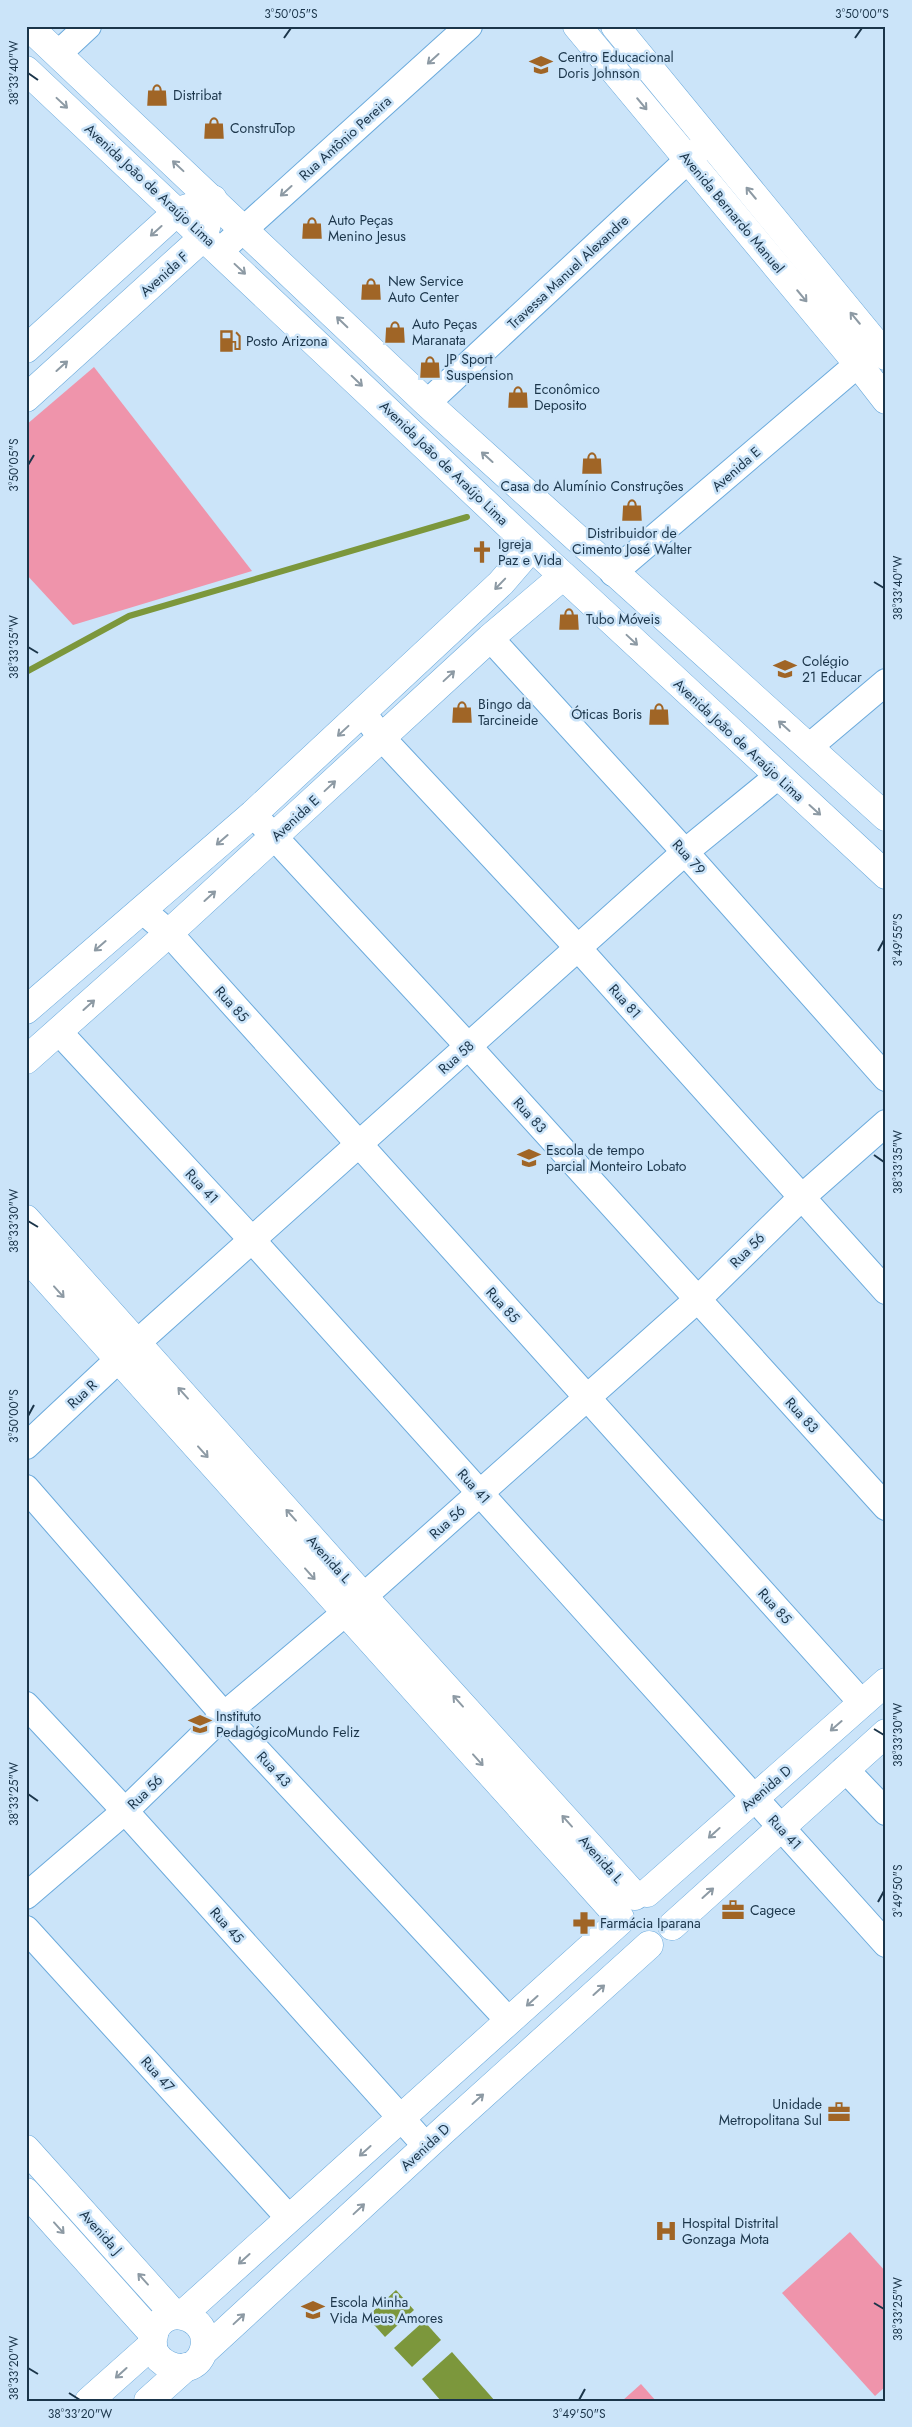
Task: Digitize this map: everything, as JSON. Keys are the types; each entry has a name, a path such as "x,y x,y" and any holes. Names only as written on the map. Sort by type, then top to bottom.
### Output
{"main road":[{"path":"28,26 213,199 427,404 886,817"},
{"name":"Avenida Bernardo Manuel","path":"577,26 886,400"},
{"name":"Avenida Bernardo Manuel","path":"615,26 886,356"},
{"name":"Avenida João de Araújo Lima","path":"26,70 212,243 532,548 886,875"},
{"path":"29,342 178,211 213,199"},
{"path":"212,243 213,199"},
{"name":"Avenida F","path":"26,398 212,243"},
{"path":"26,1010 253,814 501,583 532,548"},
{"name":"Avenida E","path":"26,1060 169,933 490,638 563,576"},
{"name":"Avenida L","path":"26,1219 129,1351 354,1605 630,1907"},
{"name":"Avenida L","path":"26,1256 129,1351"},
{"name":"Avenida D","path":"178,2315 508,2022 630,1907 886,1682"},
{"path":"672,1926 670,1909 665,1901 658,1896 630,1907 628,1938 635,1943 649,1945 661,1941 668,1935 672,1926 886,1733"},
{"name":"Avenida D","path":"148,2401 649,1945"},
{"name":"Avenida J","path":"26,2149 178,2315"},
{"name":"Avenida J","path":"26,2192 153,2340"},
{"path":"89,2401 153,2340 160,2322 178,2315 196,2321 206,2338 195,2360 174,2368 158,2358 153,2340"}],"street":[{"path":"58,54 88,26"},
{"name":"Rua Antônio Pereira","path":"212,243 244,229 469,26"},
{"name":"Travessa Manuel Alexandre","path":"427,404 708,141"},
{"name":"Avenida E","path":"613,573 858,364"},
{"name":"Rua 79","path":"490,638 685,852 886,1078"},
{"path":"809,747 886,682"},
{"name":"Rua 81","path":"362,712 382,738 578,948 886,1291"},
{"name":"Rua 58","path":"129,1351 685,852 778,776"},
{"name":"Rua 83","path":"253,814 468,1046 886,1507"},
{"name":"Rua 85","path":"142,910 169,933 862,1703"},
{"name":"Rua 41","path":"59,1032 253,1241 886,1944"},
{"name":"Rua 56","path":"26,1896 125,1811 224,1715 354,1605 698,1300 801,1198 886,1123"},
{"name":"Rua R","path":"26,1446 129,1351"},
{"name":"Rua 43","path":"26,1488 224,1715 508,2022"},
{"name":"Rua 45","path":"26,1705 125,1811 426,2146"},
{"path":"845,1769 886,1812"},
{"name":"Rua 47","path":"26,1929 289,2218"}],"shaded area":[{"path":"94,367 252,571 73,625 26,574 26,425"},
{"path":"850,2232 886,2272 886,2386 875,2396 782,2293"},
{"path":"396,2290 414,2310 385,2337 367,2317"},
{"path":"424,2321 441,2340 412,2367 394,2348"},
{"path":"452,2352 495,2401 441,2401 422,2379"},
{"path":"641,2384 656,2401 622,2401"}],"waterway":[{"path":"26,672 129,616 467,517"}],"place":[{"name":"Centro Educacional Doris Johnson","path":"541,65"},
{"name":"Distribat","path":"157,95"},
{"name":"ConstruTop","path":"214,128"},
{"name":"Auto Peças Menino Jesus","path":"312,228"},
{"name":"New Service Auto Center","path":"371,289"},
{"name":"Auto Peças Maranata","path":"395,332"},
{"name":"Posto Arizona","path":"230,341"},
{"name":"JP Sport Suspension","path":"430,367"},
{"name":"Econômico Deposito","path":"518,397"},
{"name":"Casa do Alumínio Construções","path":"592,463"},
{"name":"Distribuidor de Cimento José Walter","path":"632,510"},
{"name":"Igreja Paz e Vida","path":"482,552"},
{"name":"Tubo Móveis","path":"569,619"},
{"name":"Colégio 21 Educar","path":"785,669"},
{"name":"Bingo da Tarcineide","path":"462,712"},
{"name":"Óticas Boris","path":"659,714"},
{"name":"Escola de tempo parcial Monteiro Lobato","path":"529,1158"},
{"name":"Instituto PedagógicoMundo Feliz","path":"200,1724"},
{"name":"Cagece","path":"733,1910"},
{"name":"Farmácia Iparana","path":"584,1923"},
{"name":"Unidade Metropolitana Sul","path":"839,2112"},
{"name":"Hospital Distrital Gonzaga Mota","path":"666,2231"},
{"name":"Escola Minha Vida Meus Amores","path":"313,2310"}]}
